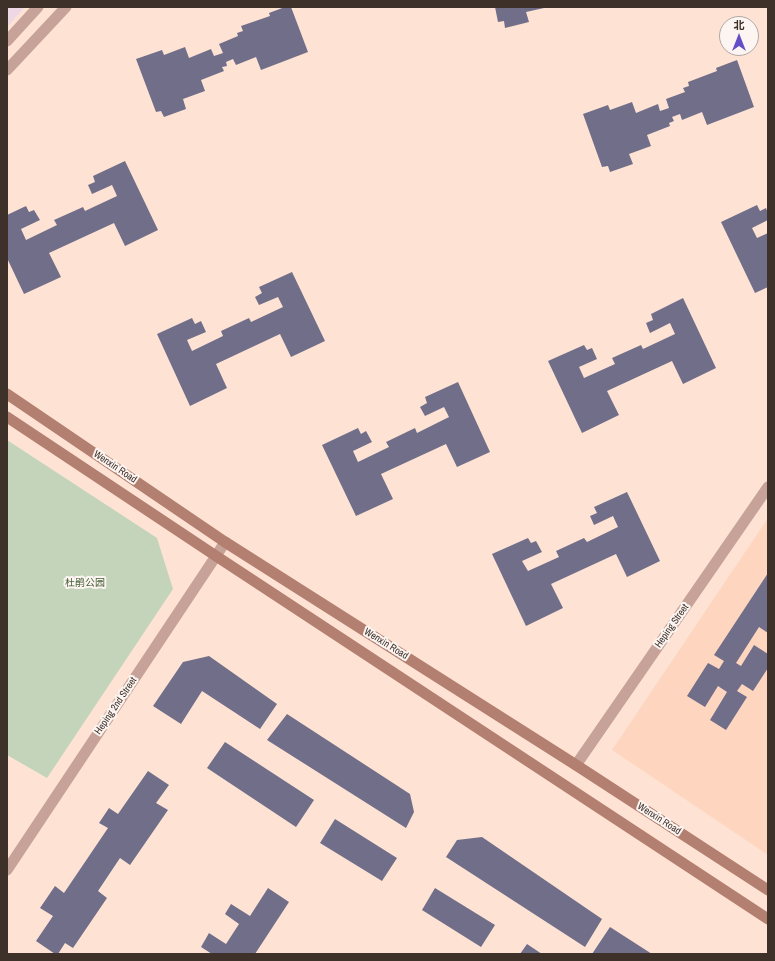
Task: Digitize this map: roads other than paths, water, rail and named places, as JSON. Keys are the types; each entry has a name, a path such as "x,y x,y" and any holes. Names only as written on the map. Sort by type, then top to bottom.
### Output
{"main road":[{"name":"Wenxin Road","path":"7,394 225,542 576,765 768,890"},
{"path":"7,417 768,920"}],"street":[{"path":"7,41 38,7"},
{"path":"7,70 66,7"},
{"name":"Heping Street","path":"576,765 768,487"},
{"name":"Heping 2nd Street","path":"7,870 225,542"}],"park label":[{"name":"杜鹃公园","path":"85,583"}]}
